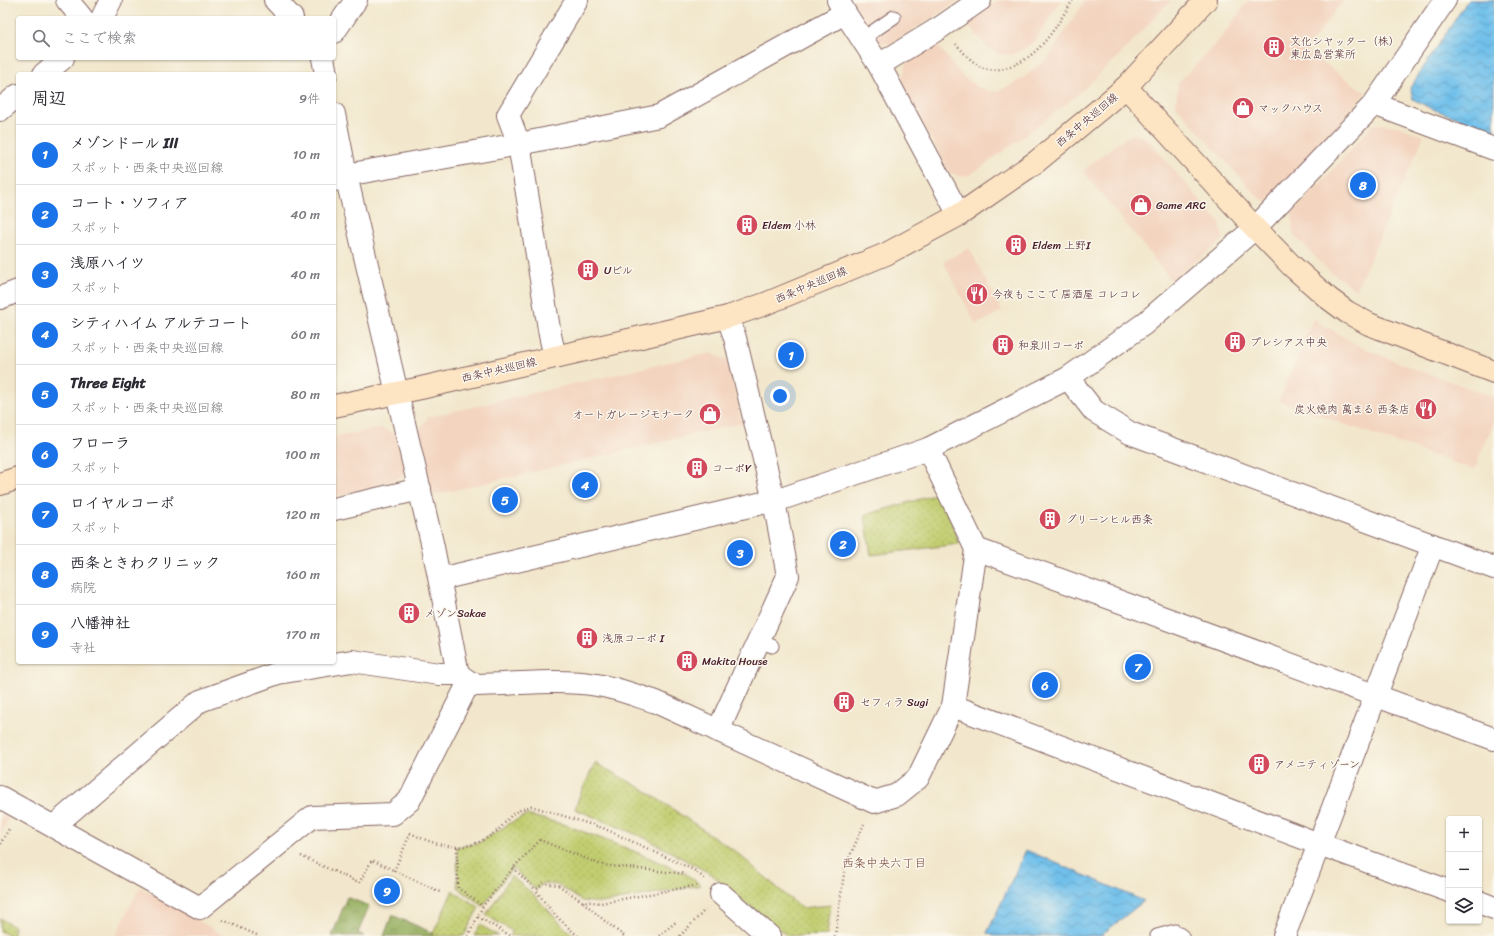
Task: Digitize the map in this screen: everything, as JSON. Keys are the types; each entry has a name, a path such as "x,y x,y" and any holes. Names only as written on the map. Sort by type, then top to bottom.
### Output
{"street":[{"path":"67,0 80,16"},
{"path":"103,16 111,0"},
{"path":"275,0 290,16"},
{"path":"336,29 356,0"},
{"path":"555,357 550,335 519,144 508,115 577,0"},
{"path":"879,65 941,27 980,0"},
{"name":"西条中央巡回線","path":"336,406 728,317 765,304 886,254 959,215 1036,162 1126,87 1206,0"},
{"path":"440,579 774,501 928,449 1068,378 1144,324 1255,228 1374,104 1445,0"},
{"path":"340,177 519,144 659,116 841,6 879,65 959,215"},
{"path":"46,72 61,60"},
{"path":"323,60 326,72"},
{"path":"1126,87 1255,228 1292,266 1328,298 1347,312 1369,324 1494,372"},
{"path":"0,110 16,97"},
{"path":"1374,104 1494,149"},
{"path":"0,797 200,908 312,817 393,814 409,801 463,678 397,393 340,177 336,135"},
{"path":"0,298 16,292"},
{"path":"718,731 765,644 788,576 774,501 735,338 728,317"},
{"path":"1068,378 1094,411 1130,433 1494,568"},
{"path":"336,664 352,661 439,674 463,678 478,685 572,682 620,690 656,702 874,802 897,795 918,778 952,706 976,549 928,449"},
{"path":"0,484 16,479"},
{"path":"336,509 420,489"},
{"path":"1284,936 1433,545"},
{"path":"976,549 1494,739"},
{"path":"54,826 200,701 278,673 334,664"},
{"path":"952,706 1446,891"},
{"path":"714,888 769,936"},
{"path":"1482,903 1494,908"}],"lane":[{"path":"862,39 894,17"},
{"path":"1156,936 1175,931 1182,936"}],"path":[{"path":"941,27 980,67 997,70 1018,64 1035,53 1049,36 1072,0"},
{"path":"835,936 845,867 874,802"},
{"path":"410,833 442,846 457,847 479,843 497,831 515,813 531,806 603,828 694,870 714,888"},
{"path":"468,936 483,906 513,868 540,840 602,865 686,874"},
{"path":"394,871 406,842"},
{"path":"277,845 359,884 372,860 440,892"},
{"path":"457,847 458,888 483,906"},
{"path":"513,868 536,890 541,898 566,926 578,936"},
{"path":"536,890 543,883 558,884 582,901 624,936"},
{"path":"582,901 601,903 714,888"},
{"path":"680,936 714,888"},
{"path":"200,908 238,928 259,936"},
{"path":"478,917 510,936"},
{"path":"660,936 677,921"}],"shaded area":[{"path":"850,0 960,0 890,44 872,40"},
{"path":"998,0 1062,0 1034,41 1022,50 1010,55 997,53 987,47 967,24"},
{"path":"1085,0 1171,0 1122,53 1075,97 973,173 963,177 950,173 901,85 907,62 936,43 962,76 976,86 988,91 997,92 1023,78 1048,58"},
{"path":"1249,0 1343,0 1306,50 1366,93 1274,200 1264,201 1255,194 1176,106 1178,83 1220,39"},
{"path":"1382,124 1397,126 1424,136 1356,290 1327,269 1293,234 1292,214 1373,125"},
{"name":"Game ARC","path":"1133,134 1146,138 1220,223 1223,240 1171,280 1083,171 1120,141"},
{"name":"今夜もここで 居酒屋 コレコレ","path":"969,248 1002,311 976,325 943,262"},
{"path":"1313,319 1359,346 1407,366 1494,397 1494,422 1474,470 1279,401"},
{"path":"710,353 727,360 742,423 429,496 416,435 428,417"},
{"path":"382,428 396,435 405,466 401,477 371,489 336,496 336,437"},
{"path":"0,813 9,818 0,834"},
{"path":"140,887 225,936 115,936"}],"green space":[{"path":"941,493 959,544 871,555 865,515"},
{"path":"595,763 643,789 736,852 801,908 831,905 827,935 788,936 760,915 711,874 647,839 575,809"},
{"path":"527,815 566,825 636,852 686,874 701,885 601,903 582,901 558,885 543,883 536,890 513,868 483,906 458,888 457,847 479,843 510,823"},
{"path":"511,876 532,893 564,927 575,936 510,936 512,931 486,915"},
{"path":"453,890 479,907 464,936 432,936"},
{"path":"347,897 369,906 358,933 364,936 332,936"},
{"path":"392,915 433,933 432,936 384,936"},
{"path":"0,918 14,927 14,936 0,931"},
{"path":"480,925 499,936 474,936"}],"water":[{"path":"1468,0 1494,0 1494,131 1430,108 1413,99 1410,88"},
{"path":"1026,850 1144,901 1100,936 994,936 987,933"}],"place":[{"name":"文化シヤッター（株） 東広島営業所","path":"1274,47"},
{"name":"マックハウス","path":"1243,108"},
{"name":"西条ときわクリニック","path":"1363,185"},
{"name":"Game ARC","path":"1141,205"},
{"name":"Eldem 小林","path":"747,225"},
{"name":"Eldem 上野I","path":"1016,245"},
{"name":"Uビル","path":"588,270"},
{"name":"今夜もここで 居酒屋 コレコレ","path":"977,294"},
{"name":"プレシアス中央","path":"1235,342"},
{"name":"和泉川コーポ","path":"1003,345"},
{"name":"メゾンドール III","path":"791,355"},
{"name":"炭火焼肉 萬まる 西条店","path":"1426,409"},
{"name":"オートガレージモナーク","path":"710,414"},
{"name":"コーポY","path":"697,468"},
{"name":"シティハイム アルテコート","path":"585,485"},
{"name":"Three Eight","path":"505,500"},
{"name":"グリーンヒル西条","path":"1050,519"},
{"name":"コート・ソフィア","path":"843,544"},
{"name":"浅原ハイツ","path":"740,553"},
{"name":"メゾンSakae","path":"409,613"},
{"name":"浅原コーポ I","path":"587,638"},
{"name":"Makita House","path":"687,661"},
{"name":"ロイヤルコーポ","path":"1138,667"},
{"name":"フローラ","path":"1045,685"},
{"name":"セフィラ Sugi","path":"844,702"},
{"name":"アメニティゾーン","path":"1259,764"},
{"name":"八幡神社","path":"387,891"}],"district":[{"name":"西条中央六丁目","path":"884,863"}]}
